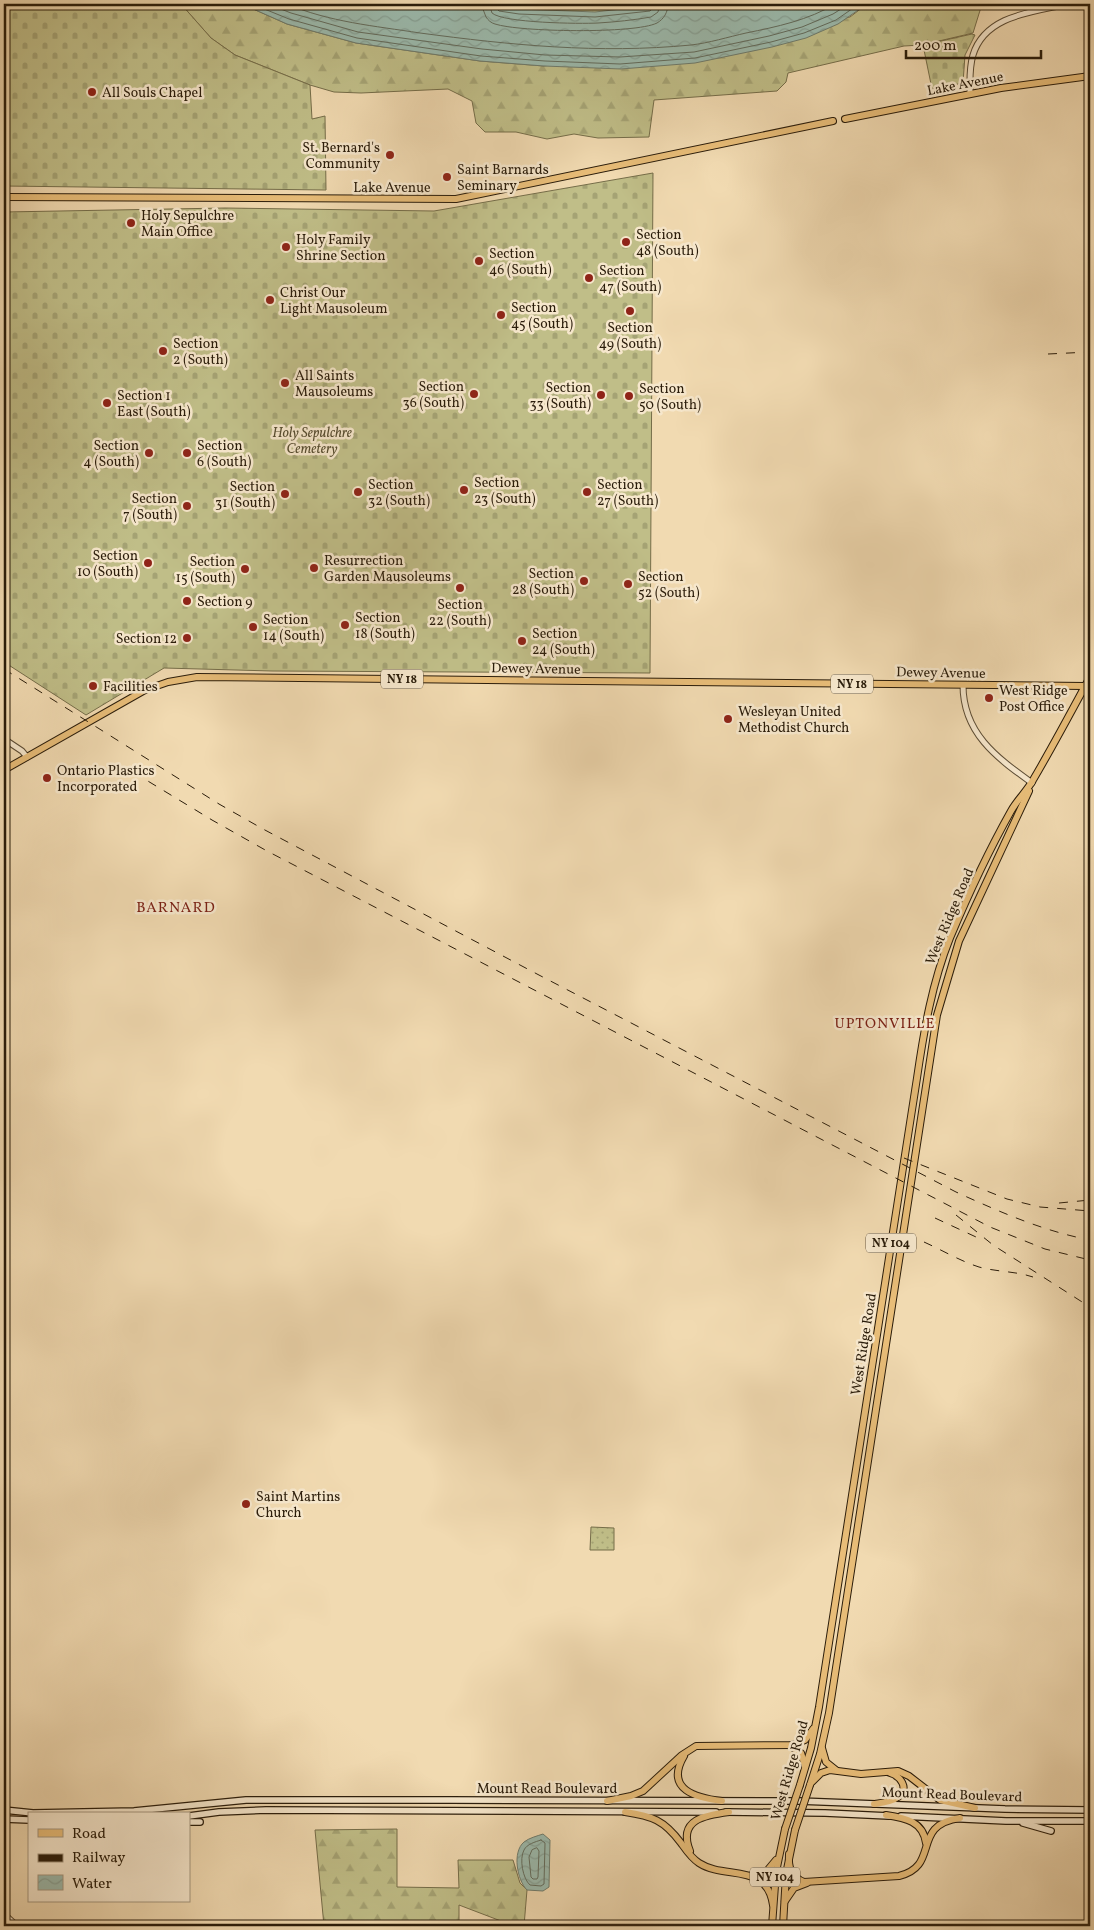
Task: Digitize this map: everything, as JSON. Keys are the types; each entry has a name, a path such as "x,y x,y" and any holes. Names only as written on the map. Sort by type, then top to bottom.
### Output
{"main road":[{"name":"Lake Avenue","path":"845,119 1009,87 1090,76"},
{"name":"Lake Avenue","path":"4,197 456,199 833,122"},
{"name":"Dewey Avenue","path":"4,770 145,690 168,682 197,677 1088,686"},
{"name":"West Ridge Road","path":"773,1926 773,1905 780,1847 805,1769 816,1724 928,1013 945,953 968,897 1012,809 1032,783 1088,686 1090,677"},
{"name":"West Ridge Road","path":"783,1926 789,1854 823,1742 937,1015 959,941 1032,783"},
{"path":"607,1801 631,1796 643,1791 691,1749 706,1745 797,1744 805,1740 816,1724"},
{"path":"823,1742 822,1750 825,1760 831,1767 837,1770 861,1774 902,1772 940,1800 975,1808"},
{"path":"786,1745 794,1747 801,1753 805,1769"},
{"path":"691,1749 684,1757 679,1769 682,1786 693,1796 722,1801"},
{"path":"810,1785 823,1772 837,1770"},
{"path":"874,1804 895,1799 902,1792 903,1786 900,1778 886,1772"},
{"name":"Mount Read Boulevard","path":"134,1812 246,1800 722,1801 1090,1810"},
{"name":"Mount Read Boulevard","path":"4,1810 28,1812"},
{"name":"Mount Read Boulevard","path":"190,1816 219,1812 266,1810 729,1812 825,1813 1006,1821 1090,1821"},
{"path":"626,1812 647,1816 662,1822 698,1862 709,1867 757,1878 766,1885 771,1893 773,1905"},
{"path":"698,1862 691,1853 688,1843 687,1836 690,1826 699,1818 729,1812"},
{"path":"886,1816 905,1819 918,1824 925,1837 925,1852"},
{"path":"783,1910 792,1890 800,1885 812,1882 904,1874 917,1866 925,1852 930,1834 935,1827 944,1822 960,1818"},
{"path":"4,1819 28,1820"},
{"path":"1006,1821 1029,1824 1051,1831"},
{"path":"190,1822 200,1822"},
{"path":"745,1875 758,1875 770,1869 780,1847"},
{"path":"789,1854 789,1866 792,1875 802,1881 812,1882"}],"street":[{"path":"970,94 973,54 976,46 989,30 999,22 1011,18 1068,4"},
{"path":"963,685 963,695 972,728 1005,764 1032,783"},
{"path":"4,739 20,749 27,757"},
{"path":"4,1914 17,1926"}],"green space":[{"path":"4,4 181,4 211,38 235,55 310,85 312,119 325,116 326,190 4,186"},
{"path":"181,4 242,4 287,24 356,43 480,61 544,66 850,17 867,4 982,4 973,33 922,45 904,46 788,73 786,82 777,91 654,100 649,137 598,138 574,134 547,139 516,132 485,132 476,123 472,101 448,89 361,93 334,92 310,85 235,55 211,38"},
{"path":"487,4 665,4 621,11 576,13 531,10"},
{"path":"972,34 975,35 965,55 963,83 932,89 923,45"},
{"name":"Holy Sepulchre Cemetery","path":"653,173 650,673 272,671 164,668 86,715 4,662 4,212 225,208 434,211"},
{"path":"591,1527 614,1528 614,1550 590,1550"},
{"path":"397,1829 397,1887 459,1888 458,1860 513,1860 520,1883 527,1890 524,1926 514,1926 459,1905 459,1926 324,1926 315,1830"}],"water":[{"path":"242,4 487,4 519,9 595,12 665,4 867,4 838,24 806,38 772,47 695,63 621,69 480,61 356,43 287,24"},
{"path":"543,1834 550,1840 549,1887 543,1891 527,1890 518,1873 518,1852 524,1842"}],"railway":[{"path":"1048,354 1090,352"},
{"path":"4,669 219,804 537,974 956,1192 1005,1214 1055,1232 1090,1240"},
{"path":"133,772 267,851 990,1227 1045,1249 1090,1260"},
{"path":"904,1158 1007,1199 1040,1207 1090,1211"},
{"path":"1059,1203 1090,1200"},
{"path":"956,1215 993,1245 1090,1307"},
{"path":"935,1218 976,1237"},
{"path":"924,1242 979,1267 1033,1277"}],"place":[{"name":"All Souls Chapel","path":"92,92"},
{"name":"St. Bernard's Community","path":"390,155"},
{"name":"Saint Barnards Seminary","path":"447,177"},
{"name":"Holy Sepulchre Main Office","path":"131,223"},
{"name":"Section 48 (South)","path":"626,242"},
{"name":"Holy Family Shrine Section","path":"286,247"},
{"name":"Section 46 (South)","path":"479,261"},
{"name":"Section 47 (South)","path":"589,278"},
{"name":"Christ Our Light Mausoleum","path":"270,300"},
{"name":"Section 49 (South)","path":"630,311"},
{"name":"Section 45 (South)","path":"501,315"},
{"name":"Section 2 (South)","path":"163,351"},
{"name":"All Saints Mausoleums","path":"285,383"},
{"name":"Section 36 (South)","path":"474,394"},
{"name":"Section 33 (South)","path":"601,395"},
{"name":"Section 50 (South)","path":"629,396"},
{"name":"Section 1 East (South)","path":"107,403"},
{"name":"Section 4 (South)","path":"149,453"},
{"name":"Section 6 (South)","path":"187,453"},
{"name":"Section 23 (South)","path":"464,490"},
{"name":"Section 32 (South)","path":"358,492"},
{"name":"Section 27 (South)","path":"587,492"},
{"name":"Section 31 (South)","path":"285,494"},
{"name":"Section 7 (South)","path":"187,506"},
{"name":"Section 10 (South)","path":"148,563"},
{"name":"Resurrection Garden Mausoleums","path":"314,568"},
{"name":"Section 15 (South)","path":"245,569"},
{"name":"Section 28 (South)","path":"584,581"},
{"name":"Section 52 (South)","path":"628,584"},
{"name":"Section 22 (South)","path":"460,588"},
{"name":"Section 9","path":"187,601"},
{"name":"Section 18 (South)","path":"345,625"},
{"name":"Section 14 (South)","path":"253,627"},
{"name":"Section 12","path":"187,638"},
{"name":"Section 24 (South)","path":"522,641"},
{"name":"Facilities","path":"93,686"},
{"name":"West Ridge Post Office","path":"989,698"},
{"name":"Wesleyan United Methodist Church","path":"728,719"},
{"name":"Ontario Plastics Incorporated","path":"47,778"},
{"name":"Saint Martins Church","path":"246,1504"}],"district":[{"name":"BARNARD","path":"176,907"},
{"name":"UPTONVILLE","path":"885,1023"}]}
